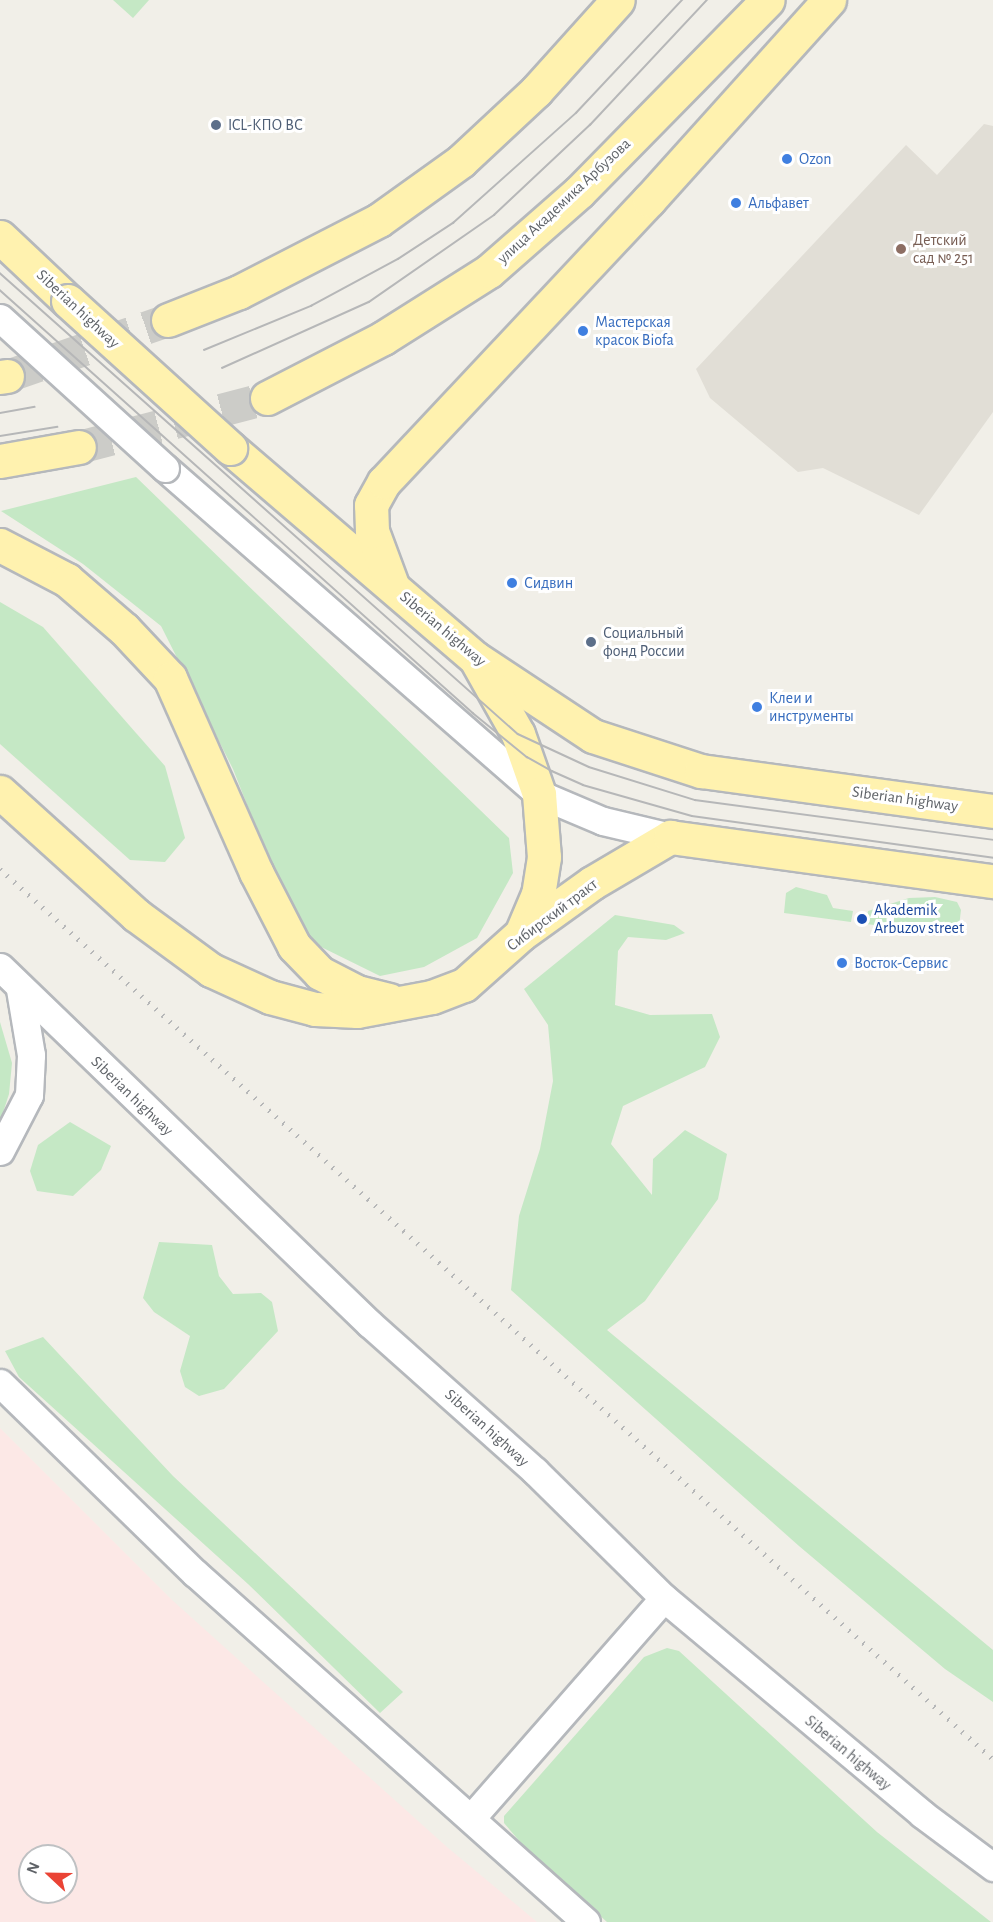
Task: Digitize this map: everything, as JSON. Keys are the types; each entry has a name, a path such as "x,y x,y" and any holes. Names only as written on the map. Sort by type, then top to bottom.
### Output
{"main road":[{"path":"168,320 239,292 380,220 461,161 536,92 618,0"},
{"name":"улица Академика Арбузова","path":"267,398 382,338 489,272 579,192 768,0"},
{"path":"392,587 372,531 370,504 384,482 649,200 829,0"},
{"name":"Siberian highway","path":"0,237 230,448 475,658 593,735 658,759 701,771 993,811"},
{"path":"0,461 79,447"},
{"path":"0,545 67,580 124,629 170,678 256,872 294,946 320,973 357,992 403,1003"},
{"path":"475,658 518,734 539,794 544,857 537,894 521,934"},
{"path":"0,792 136,915 211,970 270,997 315,1009 357,1011 403,1003"},
{"path":"670,837 993,881"},
{"name":"Сибирский тракт","path":"403,1003 464,985 521,934 592,883 670,837"}],"street":[{"path":"0,318 165,468 539,794 603,821 670,837"},
{"name":"Siberian highway","path":"0,967 370,1324 535,1471 664,1598 913,1807 993,1867"},
{"path":"0,1151 29,1095 31,1055 20,988"},
{"path":"0,1383 178,1557 472,1817 586,1922"},
{"path":"472,1817 664,1598"}],"shaded area":[{"name":"Детский сад № 251","path":"984,124 993,126 993,412 919,515 823,468 798,472 710,398 696,369 906,145 937,175"},
{"path":"0,1428 172,1600 447,1847 537,1922 0,1922"}],"green space":[{"path":"113,0 149,0 133,18"},
{"path":"136,477 509,838 513,873 477,938 424,967 380,976 309,941 272,868 233,769 161,626 83,564 1,511"},
{"path":"0,602 43,627 165,766 185,838 165,862 130,860 0,744"},
{"path":"796,887 827,895 833,908 853,911 851,922 784,913 786,893"},
{"path":"935,897 957,902 961,910 958,935 866,924 868,911 909,898"},
{"path":"615,915 674,925 685,933 666,940 628,937 618,951 615,1005 650,1015 712,1014 720,1037 705,1067 623,1106 611,1144 652,1195 653,1159 685,1130 727,1154 718,1199 645,1301 607,1330 993,1650 993,1702 945,1669 799,1546 511,1290 519,1216 540,1149 553,1081 548,1025 524,989"},
{"path":"0,1022 12,1063 9,1094 0,1122"},
{"path":"70,1122 111,1146 101,1170 73,1196 37,1191 30,1171 38,1145"},
{"path":"159,1242 212,1245 219,1276 233,1294 261,1293 272,1302 278,1331 224,1389 199,1396 185,1387 180,1371 190,1336 154,1312 143,1298"},
{"path":"43,1337 173,1476 403,1692 380,1713 248,1584 19,1377 5,1351"},
{"path":"667,1648 679,1651 877,1832 991,1922 607,1922 527,1850 504,1823 504,1816 644,1657"}],"tunnel":[{"path":"7,376 168,320"},
{"path":"79,447 267,398"}],"tram line":[{"path":"204,350 311,306 398,259 453,223 576,113 682,0"},
{"path":"222,368 369,302 494,215 590,125 707,0"},
{"path":"0,273 518,734 589,767 695,800 993,840"},
{"path":"0,290 473,713 527,757 583,785 692,816 993,858"},
{"path":"0,413 34,407"},
{"path":"0,436 57,427"}],"railway":[{"path":"0,869 993,1759"}],"place":[{"name":"ICL-КПО ВС","path":"216,125"},
{"name":"Ozon","path":"787,159"},
{"name":"Альфавет","path":"736,203"},
{"name":"Детский сад № 251","path":"901,249"},
{"name":"Мастерская красок Biofa","path":"583,331"},
{"name":"Сидвин","path":"512,583"},
{"name":"Социальный фонд России","path":"591,642"},
{"name":"Клеи и инструменты","path":"757,707"},
{"name":"Akademik Arbuzov street","path":"862,919"},
{"name":"Восток-Сервис","path":"842,963"}]}
